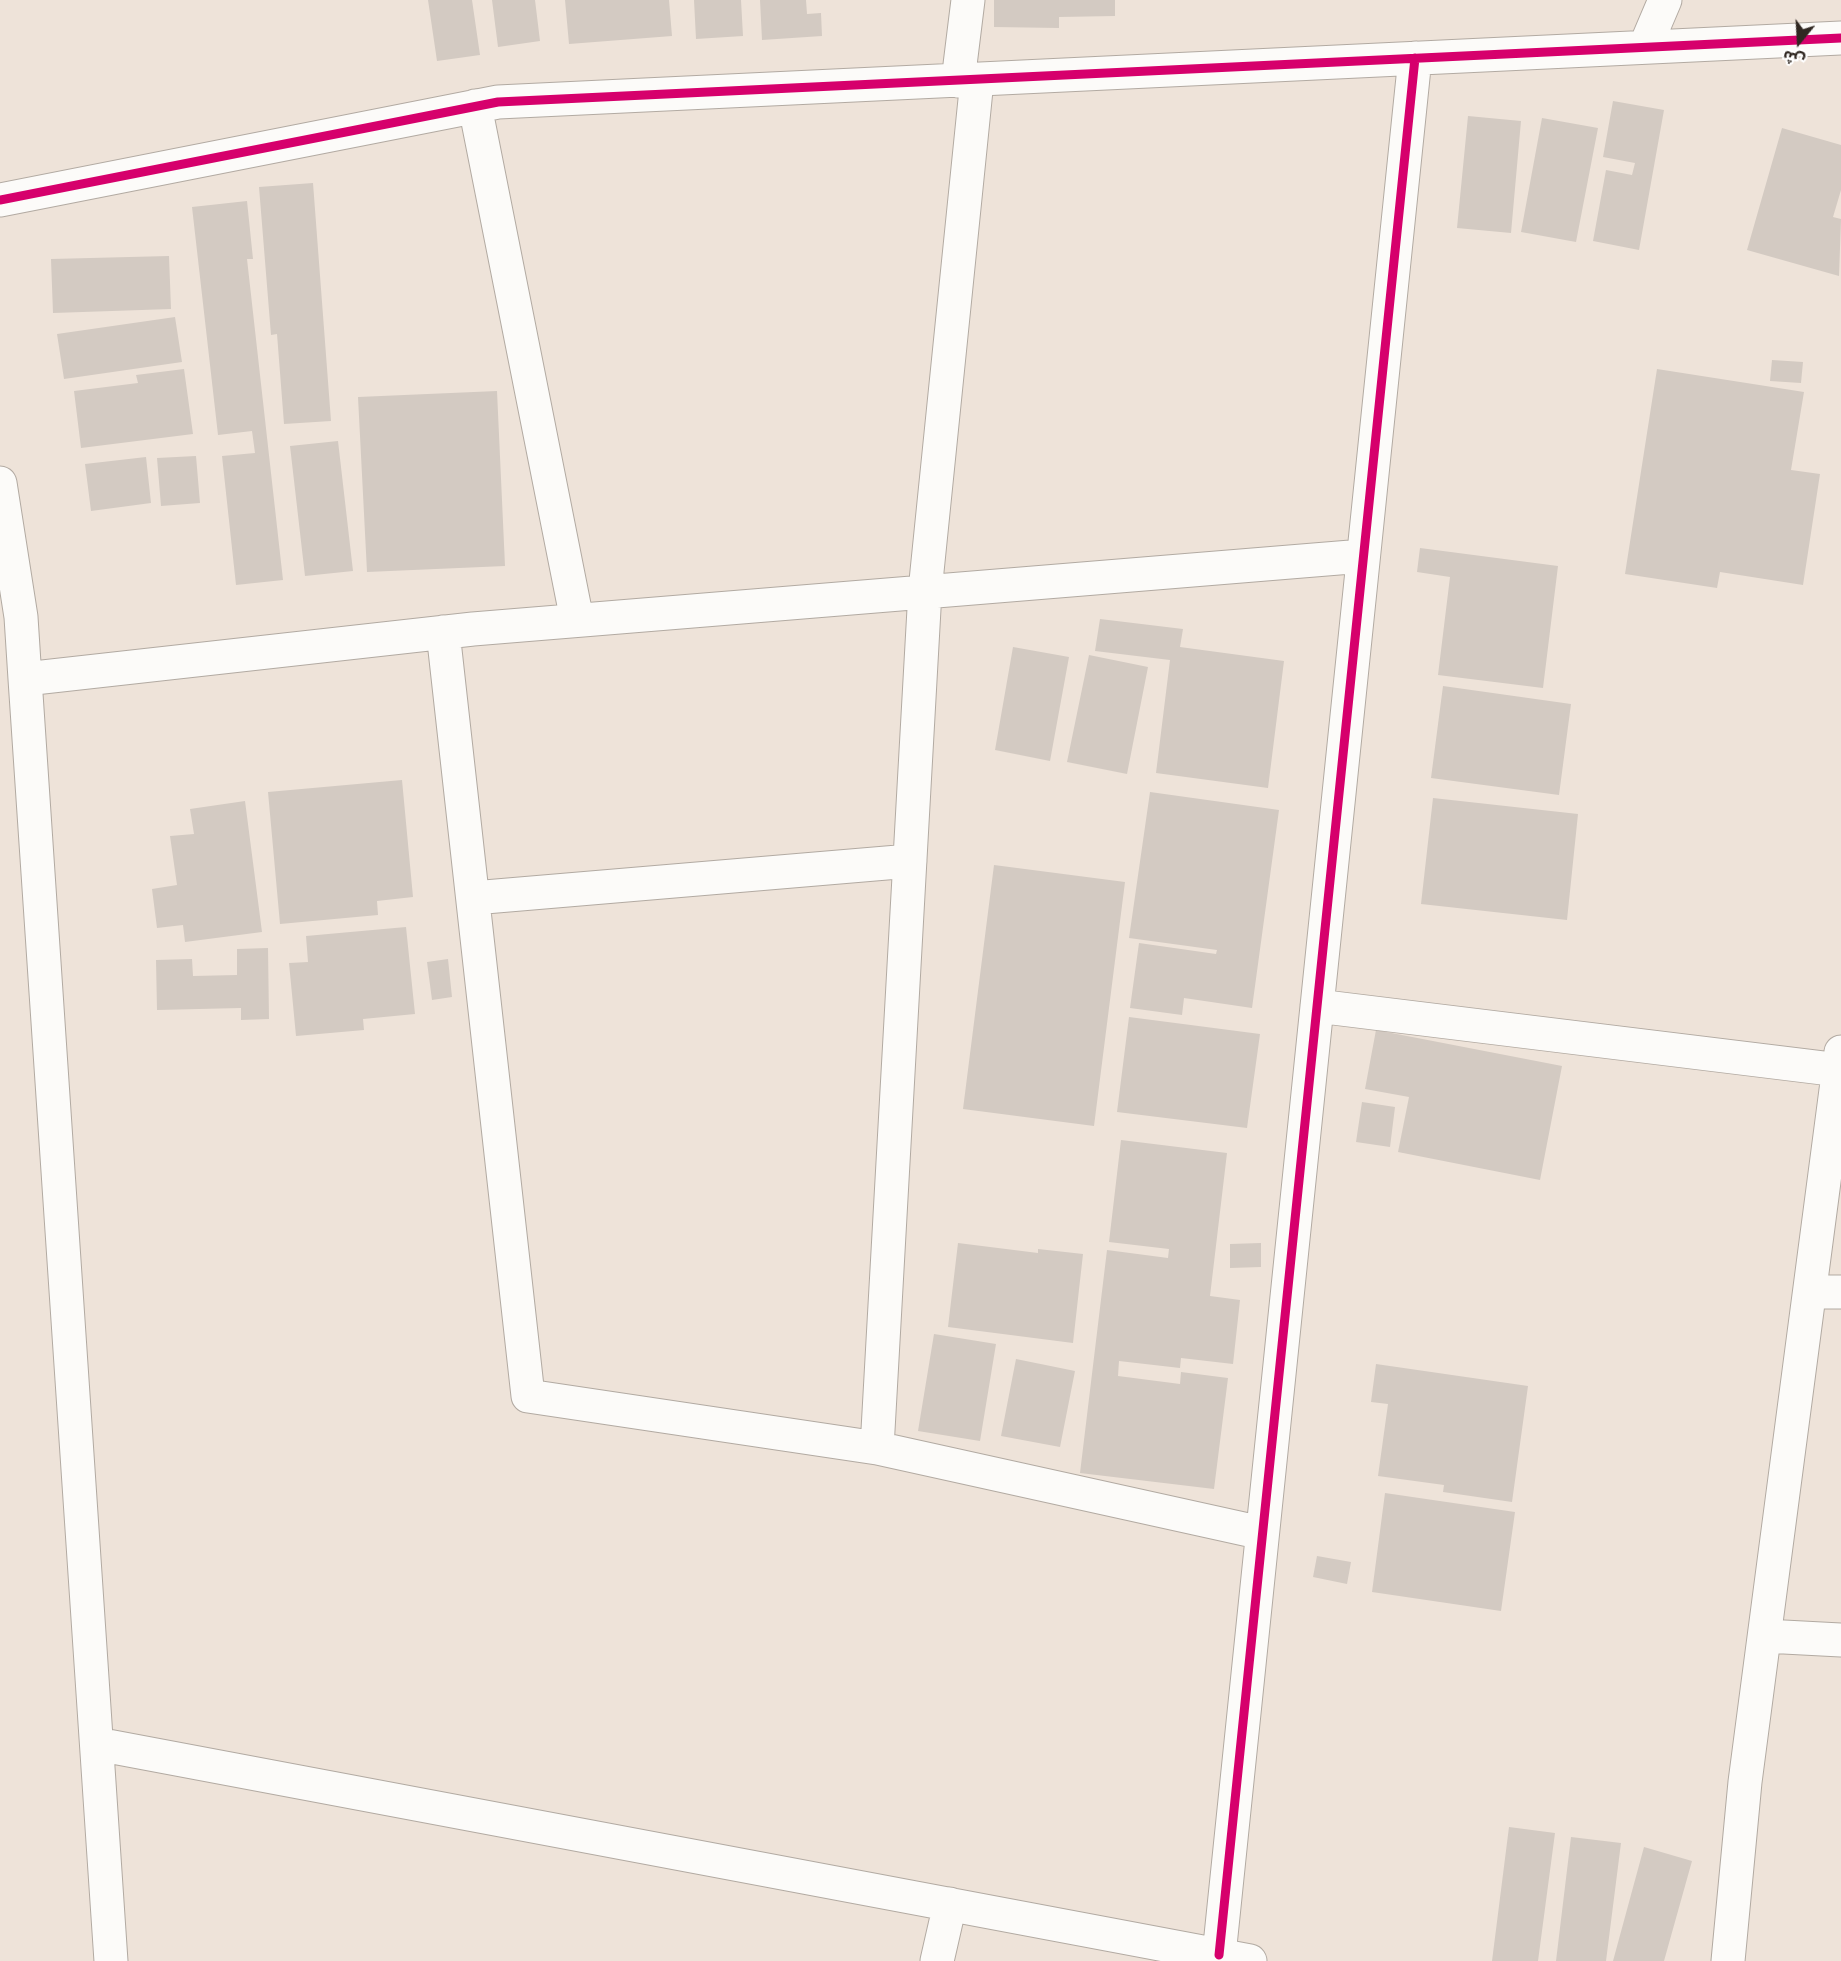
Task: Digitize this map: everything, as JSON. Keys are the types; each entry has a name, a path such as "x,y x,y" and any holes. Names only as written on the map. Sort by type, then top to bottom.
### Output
{"street":[{"path":"877,1448 925,591 968,81 968,0"},
{"path":"1645,47 1665,0"},
{"path":"0,200 498,102 1841,38"},
{"path":"97,1744 1234,1958 1262,1533 1415,58"},
{"path":"475,106 577,620"},
{"path":"0,483 21,617 111,1961"},
{"path":"25,679 443,632 1363,556"},
{"path":"443,632 528,1396 877,1448 1262,1533"},
{"path":"473,898 910,861"},
{"path":"1317,1006 1840,1061 1826,1292 1765,1636 1745,1782 1728,1961"},
{"path":"1765,1636 1841,1640"},
{"path":"937,1961 950,1904"}],"building":[{"path":"428,0 472,0 480,55 437,61"},
{"path":"492,0 535,0 540,41 498,47"},
{"path":"565,0 669,0 672,36 569,44"},
{"path":"694,0 741,0 743,36 696,39"},
{"path":"760,0 806,0 807,14 821,13 822,36 762,40"},
{"path":"994,0 1115,0 1115,16 1059,17 1059,28 994,27"},
{"path":"1613,101 1664,110 1639,250 1593,241 1606,170 1632,175 1635,163 1603,157"},
{"path":"1468,116 1521,121 1511,233 1457,228"},
{"path":"1542,118 1598,128 1576,242 1521,232"},
{"path":"1782,128 1841,145 1841,190 1833,217 1841,219 1839,276 1747,250"},
{"path":"313,183 331,421 284,424 277,334 271,335 259,187"},
{"path":"247,201 253,259 247,259 283,580 236,585 222,456 255,453 252,431 218,435 192,207"},
{"path":"169,256 171,309 53,313 51,259"},
{"path":"175,317 182,362 64,379 57,334"},
{"path":"1772,360 1803,362 1801,383 1770,381"},
{"path":"184,369 193,434 81,448 74,391 138,383 136,375"},
{"path":"1657,369 1804,392 1791,470 1820,474 1803,585 1720,572 1717,588 1625,574"},
{"path":"497,391 505,566 367,572 358,397"},
{"path":"338,441 353,571 305,576 290,446"},
{"path":"196,456 200,503 161,506 157,458"},
{"path":"146,457 151,503 91,511 85,464"},
{"path":"1420,548 1558,566 1543,688 1438,675 1450,577 1417,572"},
{"path":"1100,619 1183,629 1180,647 1284,661 1268,788 1156,773 1170,660 1095,651"},
{"path":"1013,647 1069,657 1050,761 995,750"},
{"path":"1089,655 1148,667 1127,774 1067,762"},
{"path":"1443,686 1571,704 1559,795 1431,778"},
{"path":"402,780 413,897 377,901 378,915 280,924 268,792"},
{"path":"1150,792 1279,810 1252,1008 1184,998 1182,1015 1130,1008 1139,943 1216,954 1217,950 1129,938"},
{"path":"1433,798 1578,814 1567,920 1421,904"},
{"path":"245,801 262,932 185,942 183,925 157,928 152,889 177,885 170,836 194,834 190,809"},
{"path":"994,865 1125,882 1094,1126 963,1109"},
{"path":"406,927 415,1014 363,1019 364,1030 296,1036 289,963 308,962 306,936"},
{"path":"268,948 269,1019 241,1020 241,1008 157,1010 156,960 192,959 193,976 237,975 237,949"},
{"path":"448,959 452,997 432,1000 427,962"},
{"path":"1129,1017 1260,1034 1247,1128 1117,1112"},
{"path":"1376,1030 1562,1066 1540,1180 1398,1152 1409,1097 1365,1089"},
{"path":"1362,1102 1395,1107 1390,1147 1356,1142"},
{"path":"1121,1140 1227,1153 1210,1296 1240,1300 1233,1364 1181,1358 1180,1368 1119,1361 1118,1376 1180,1384 1181,1372 1228,1378 1214,1489 1080,1473 1107,1250 1168,1258 1169,1249 1109,1242"},
{"path":"958,1243 1038,1253 1038,1249 1083,1254 1073,1343 948,1327"},
{"path":"1261,1243 1261,1267 1230,1268 1230,1244"},
{"path":"934,1334 996,1344 980,1441 918,1431"},
{"path":"1016,1359 1075,1371 1060,1447 1001,1436"},
{"path":"1376,1364 1528,1386 1512,1502 1443,1492 1444,1485 1378,1476 1388,1404 1371,1402"},
{"path":"1385,1493 1515,1512 1501,1611 1372,1592"},
{"path":"1317,1556 1351,1562 1347,1584 1313,1577"},
{"path":"1509,1827 1555,1833 1538,1961 1492,1961"},
{"path":"1571,1837 1621,1843 1606,1961 1556,1961"},
{"path":"1644,1847 1692,1861 1664,1961 1613,1961"}],"cycle path":[{"path":"0,200 498,102 1841,38"},
{"path":"1219,1955 1415,58"}]}
